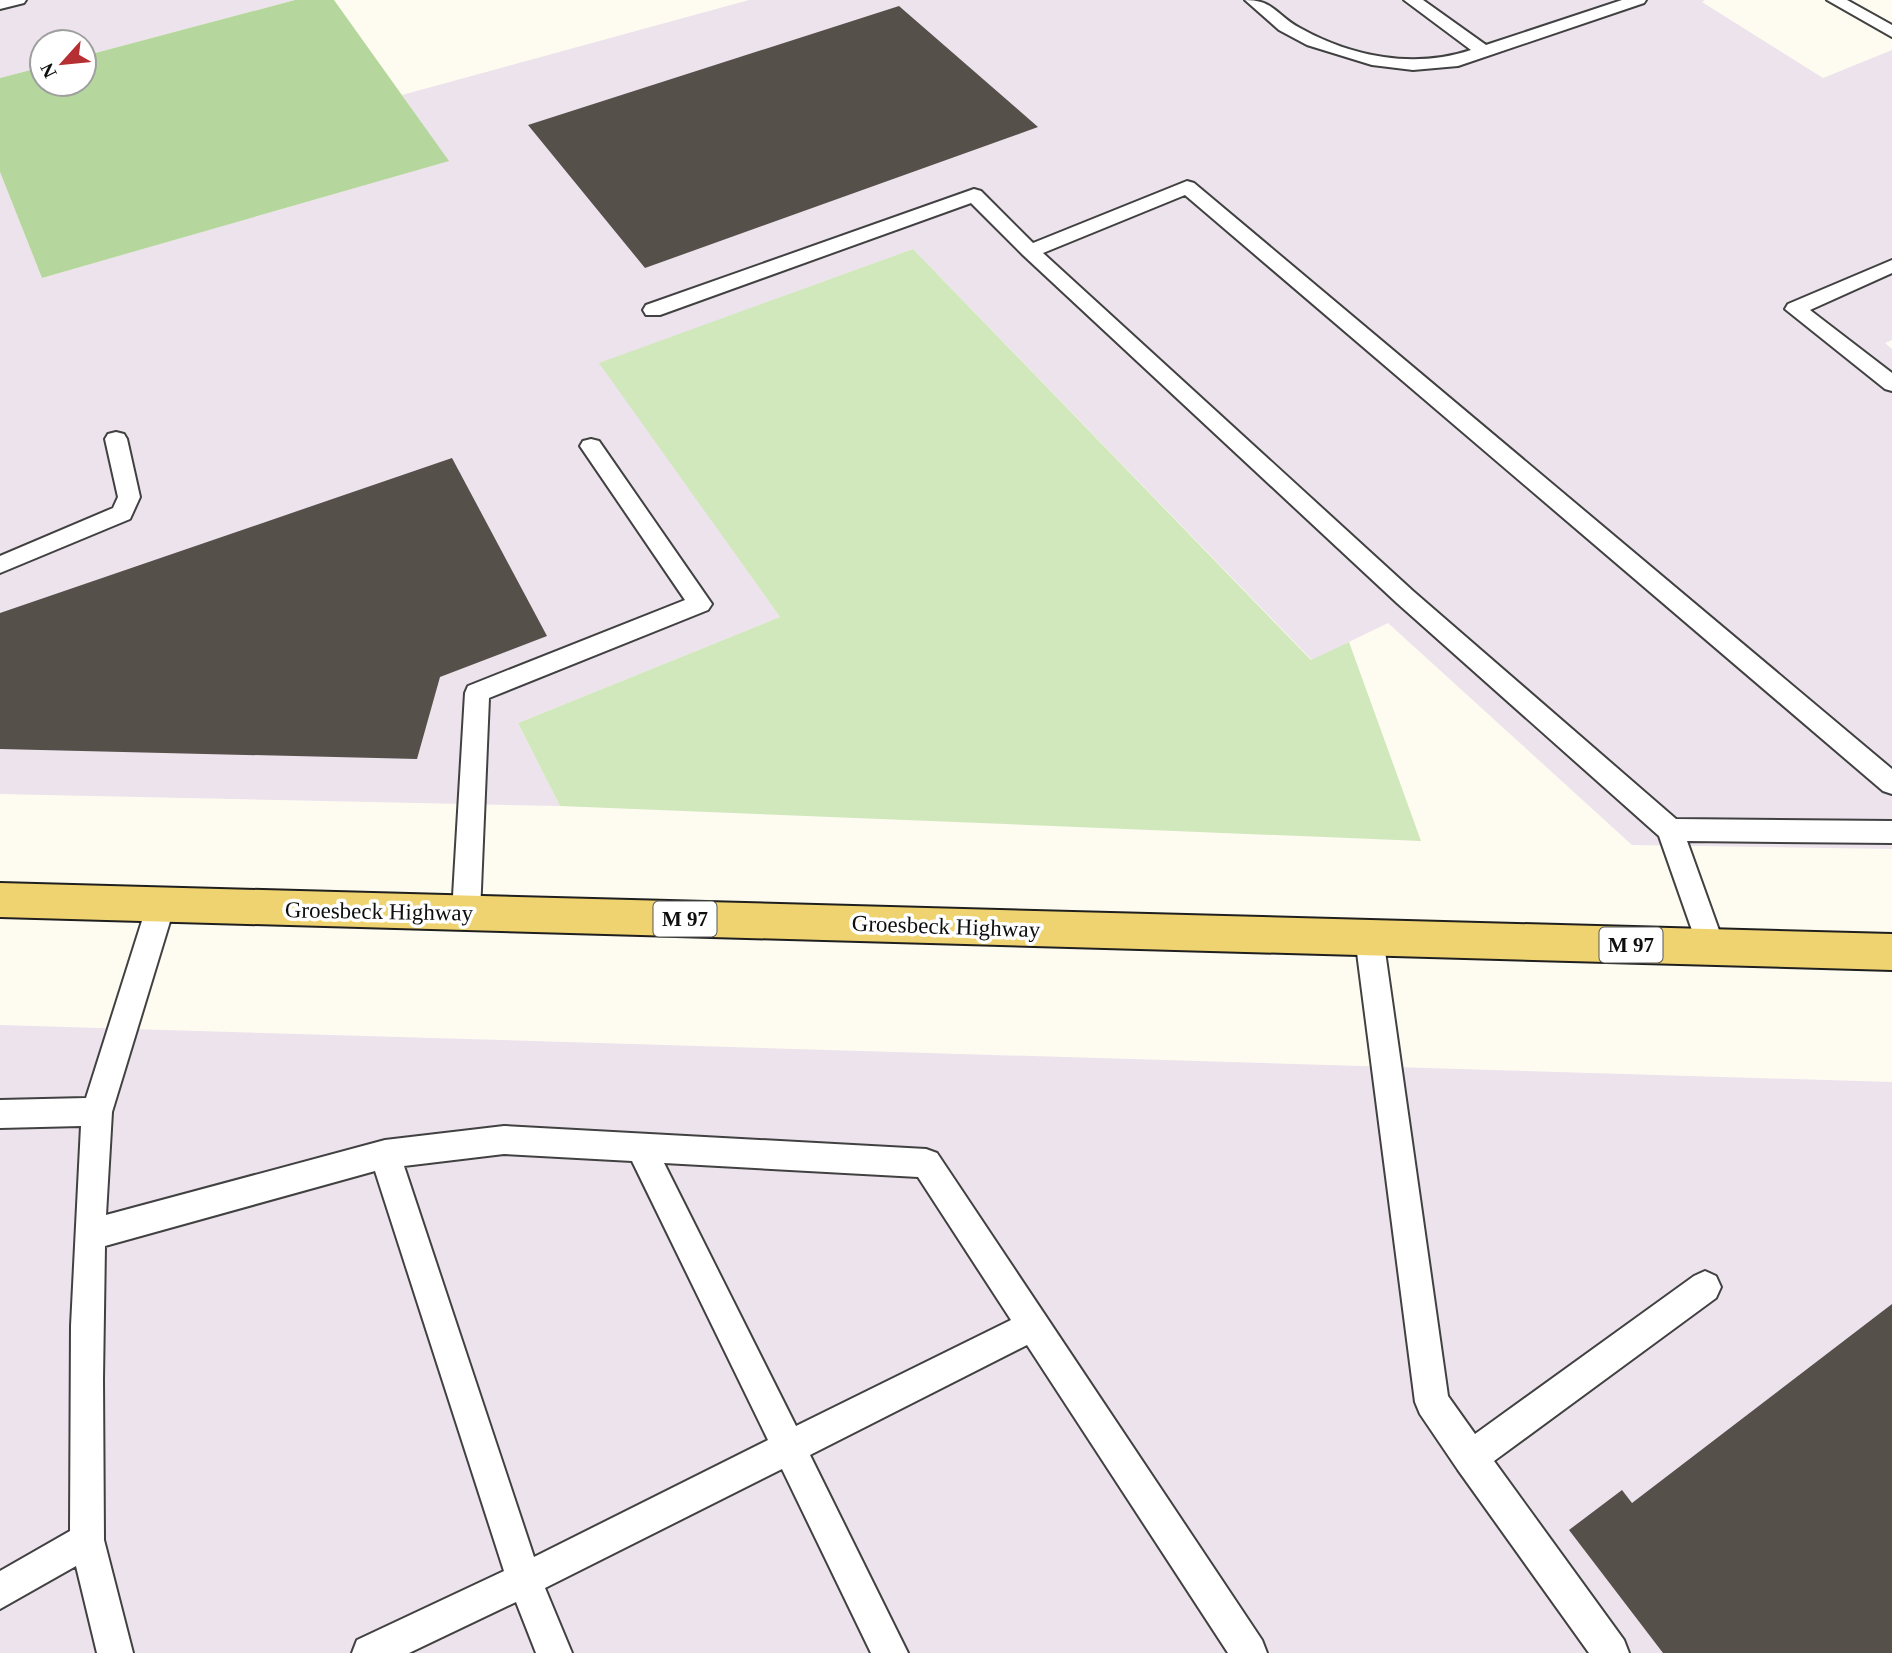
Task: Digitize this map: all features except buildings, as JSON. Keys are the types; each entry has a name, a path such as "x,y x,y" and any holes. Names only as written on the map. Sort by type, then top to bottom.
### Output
{"main road":[{"name":"Groesbeck Highway","path":"0,900 1892,952"}],"lane":[{"path":"0,4 18,0"},
{"path":"1253,0 1293,32 1340,51 1404,66 1435,65 1638,0"},
{"path":"1412,0 1483,51"},
{"path":"1835,0 1892,32"},
{"path":"1030,251 1187,187 1892,785"},
{"path":"653,310 974,195 1030,251 1405,597 1671,830 1711,947"},
{"path":"1892,266 1795,309 1892,384"},
{"path":"0,565 122,513 129,497 116,439"},
{"path":"466,913 477,693 700,604 591,446"},
{"path":"1671,830 1892,832"},
{"path":"115,1653 87,1540 84,1413 97,1112 161,905"},
{"path":"1369,937 1432,1402 1611,1653"},
{"path":"0,1114 97,1112"},
{"path":"90,1235 385,1154 504,1140 926,1163 1249,1653"},
{"path":"641,1148 891,1653"},
{"path":"385,1154 524,1580 554,1653"},
{"path":"1470,1458 1705,1287"},
{"path":"370,1653 524,1580 1034,1325"},
{"path":"0,1591 87,1540"}],"shaded area":[{"path":"0,0 295,0 98,52 98,28 28,28 28,71 0,78"},
{"path":"749,0 1705,0 1702,2 1823,78 1892,50 1892,340 1885,343 1892,349 1892,849 1632,845 1388,623 1312,660 913,249 600,363 780,617 518,723 560,806 0,794 0,172 42,278 448,161 402,95"},
{"path":"0,1025 1892,1082 1892,1653 0,1653"}],"green space":[{"path":"295,0 334,0 449,161 42,278 0,172 0,78 28,71 28,98 98,98 98,52"},
{"path":"913,249 1311,660 1349,642 1421,841 560,806 518,723 780,617 599,363"}]}
